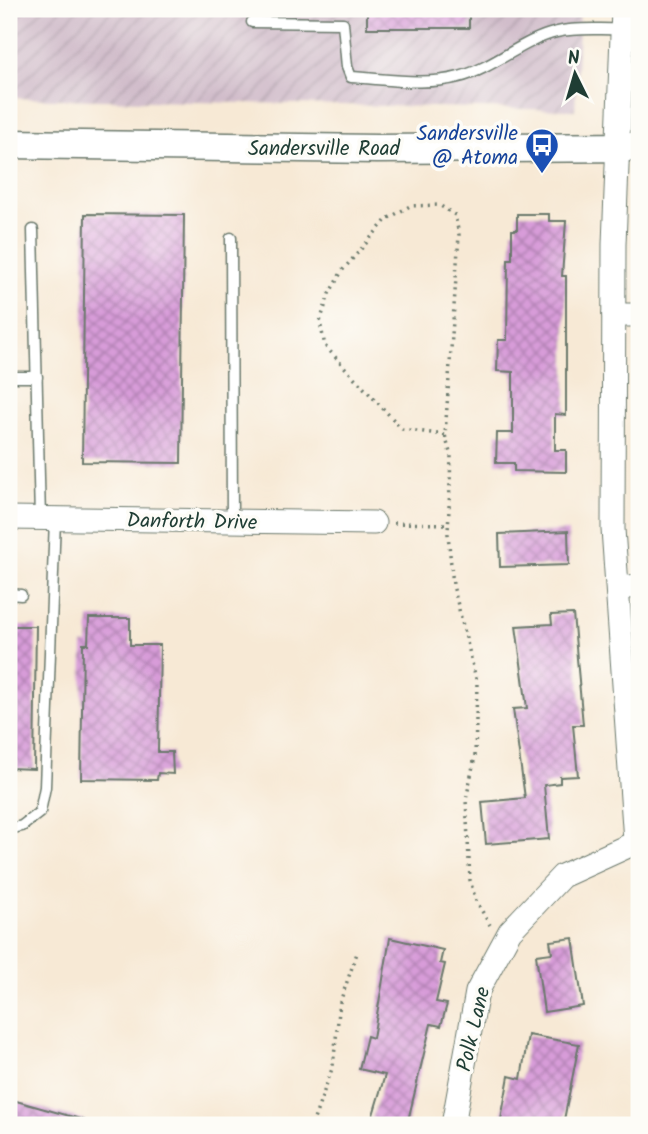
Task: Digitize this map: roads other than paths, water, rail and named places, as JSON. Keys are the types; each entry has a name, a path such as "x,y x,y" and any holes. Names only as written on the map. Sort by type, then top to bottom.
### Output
{"street":[{"path":"623,19 629,147 614,314 613,528 628,587 637,841"},
{"name":"Sandersville Road","path":"9,145 364,149 629,147"},
{"path":"614,314 639,314"},
{"name":"Danforth Drive","path":"9,518 374,523"},
{"name":"Polk Lane","path":"453,1125 477,992 510,931 562,876 637,841"}],"lane":[{"path":"252,22 343,23 346,67 351,76 425,81 458,78 480,70 537,39 559,31 623,19"},
{"path":"9,829 22,826 40,812 46,787 48,519 37,377 33,230"},
{"path":"231,238 232,521"},
{"path":"9,377 37,377"},
{"path":"9,594 21,594"}],"place":[{"name":"Sandersville @ Atoma","path":"542,175"}]}
